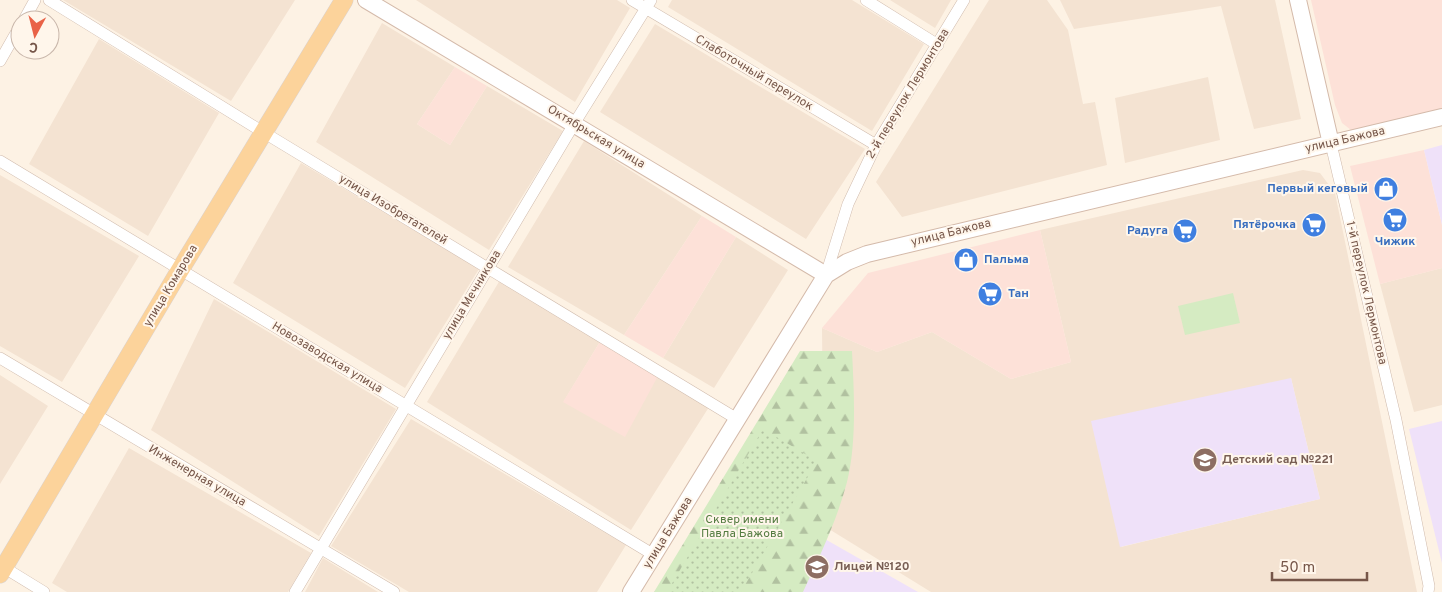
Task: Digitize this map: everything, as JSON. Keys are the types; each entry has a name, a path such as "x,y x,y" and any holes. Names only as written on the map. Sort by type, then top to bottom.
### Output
{"main road":[{"name":"улица Комарова","path":"1,569 95,416 180,270 344,0"},
{"name":"Октябрьская улица","path":"366,0 826,275"},
{"name":"1-й переулок Лермонтова","path":"1298,0 1331,144"},
{"name":"улица Бажова","path":"631,592 826,275 847,262 867,254 1442,118"}],"street":[{"name":"улица Изобретателей","path":"49,0 737,419"},
{"name":"Слаботочный переулок","path":"632,0 648,4 876,145"},
{"path":"866,0 938,45"},
{"name":"2-й переулок Лермонтова","path":"826,275 848,204 876,145 964,0"},
{"name":"улица Мечникова","path":"295,592 488,267 648,4"},
{"path":"0,61 10,44"},
{"name":"1-й переулок Лермонтова","path":"1331,144 1396,420 1428,589"},
{"name":"Новозаводская улица","path":"0,161 654,555"},
{"name":"Инженерная улица","path":"0,358 394,592"},
{"path":"1,569 44,592"}],"shaded area":[{"path":"63,0 295,0 231,101"},
{"path":"416,0 617,0 630,8 575,102"},
{"path":"672,0 852,0 924,44 872,131 668,7"},
{"path":"890,0 951,0 935,28"},
{"path":"989,0 1047,0 1068,30 1083,104 1095,102 1107,165 902,217 876,182"},
{"path":"1060,0 1275,0 1301,119 1254,129 1221,6 1074,29"},
{"path":"1311,0 1442,0 1442,110 1351,130 1342,123 1335,105"},
{"path":"382,23 455,67 417,124 450,145 487,86 563,131 489,250 316,142"},
{"path":"655,24 865,149 806,239 600,112"},
{"path":"99,39 219,113 148,236 29,164"},
{"path":"455,67 487,86 450,145 417,124"},
{"path":"1208,77 1220,140 1125,163 1115,98"},
{"path":"584,141 702,216 624,335 508,267"},
{"path":"1442,145 1442,225 1424,150"},
{"path":"1424,150 1442,225 1442,268 1380,284 1350,166"},
{"path":"301,163 479,269 405,388 233,283"},
{"path":"1303,170 1320,173 1335,193 1417,592 931,592 824,526 822,328 877,352 932,332 1011,379 1071,362 1040,230","holes":["1291,378 1320,499 1121,547"]},
{"path":"0,175 139,256 62,382 0,346"},
{"path":"702,216 736,237 663,358 624,335"},
{"path":"1040,230 1071,362 1011,379 932,332 877,352 822,328 868,273"},
{"path":"736,237 788,270 714,388 663,358"},
{"path":"1442,268 1442,405 1414,412 1380,284"},
{"path":"500,280 601,340 564,401 658,376 709,407 631,530 427,402"},
{"path":"214,299 396,409 319,536 151,430"},
{"path":"601,340 658,376 625,437 563,402"},
{"path":"0,375 48,406 0,484"},
{"name":"Детский сад №221","path":"1291,378 1320,499 1120,547 1091,421"},
{"path":"411,419 626,545 597,592 409,592 331,546"},
{"path":"1442,421 1442,563 1409,429"},
{"path":"129,448 311,553 288,592 67,592 52,583"},
{"name":"Лицей №120","path":"788,518 918,592 746,592"},
{"path":"323,558 378,592 305,592"}],"green space":[{"path":"1233,293 1240,323 1185,335 1178,306"},
{"path":"800,351 852,351 854,400 854,434 847,482 833,524 803,592 654,592"},
{"name":"Сквер имени Павла Бажова","path":"763,429 817,461 741,592 667,592"}],"place":[{"name":"Первый кеговый","path":"1386,189"},
{"name":"Чижик","path":"1395,220"},
{"name":"Пятёрочка","path":"1314,225"},
{"name":"Радуга","path":"1185,231"},
{"name":"Пальма","path":"966,260"},
{"name":"Тан","path":"990,294"},
{"name":"Детский сад №221","path":"1205,460"},
{"name":"Лицей №120","path":"817,567"}]}
